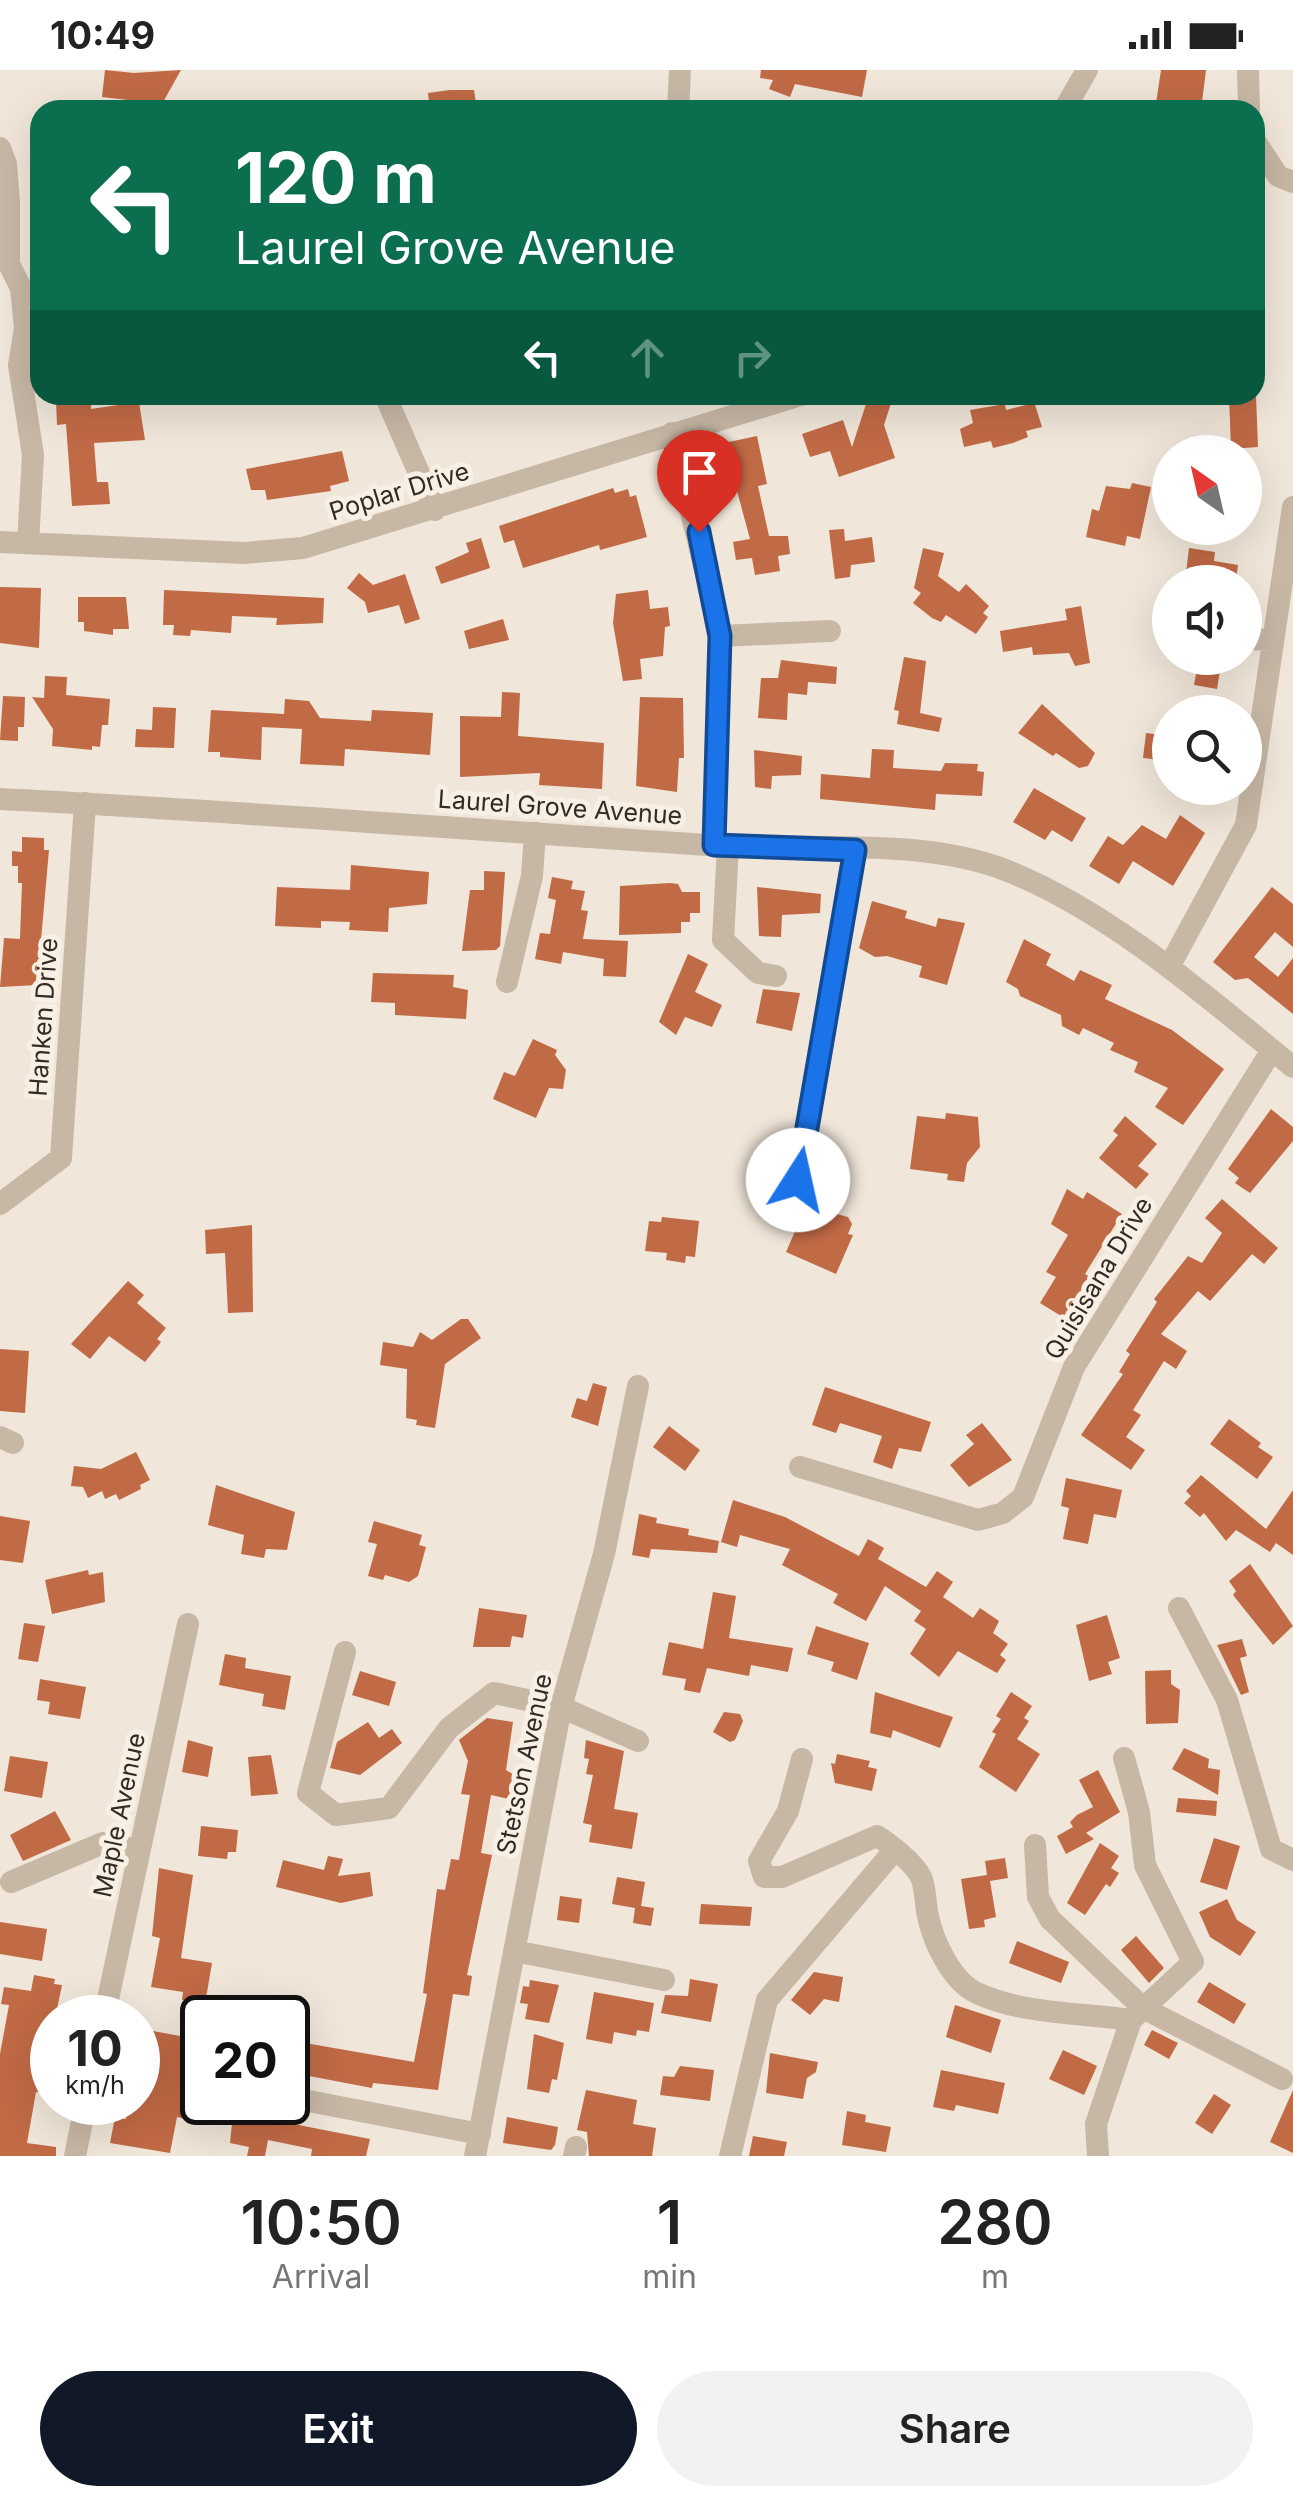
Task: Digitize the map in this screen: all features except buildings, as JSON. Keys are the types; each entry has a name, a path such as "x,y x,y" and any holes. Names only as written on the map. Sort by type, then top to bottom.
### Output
{"street":[{"path":"678,100 680,70"},
{"path":"1070,100 1087,70"},
{"path":"1248,70 1249,100"},
{"path":"0,148 6,164 9,202 9,264 21,288 25,328 19,365 33,455 28,543"},
{"path":"1265,156 1278,176 1293,182"},
{"path":"389,405 434,510"},
{"name":"Poplar Drive","path":"0,542 278,550 338,539 766,405"},
{"path":"672,433 720,636 723,940 758,973 776,976"},
{"path":"1169,967 1246,825 1293,507"},
{"path":"720,636 830,631"},
{"path":"1262,640 1273,640"},
{"name":"Laurel Grove Avenue","path":"0,799 721,846 934,853 1004,870 1040,886 1169,967 1293,1067"},
{"name":"Hanken Drive","path":"0,1204 61,1158 85,803"},
{"path":"507,982 532,876 535,834"},
{"path":"798,1180 855,850"},
{"name":"Quisisana Drive","path":"800,1467 978,1520 1003,1513 1023,1497 1074,1367 1272,1050"},
{"name":"Stetson Avenue","path":"477,2145 561,1708 604,1554 638,1386"},
{"path":"1179,1608 1227,1700 1271,1848 1293,1860"},
{"name":"Maple Avenue","path":"109,1995 188,1624"},
{"path":"345,1652 308,1792 336,1815 389,1808 449,1728 494,1693 561,1708 638,1742"},
{"path":"1098,2156 1096,2124 1137,2014 1193,1962 1145,1866 1139,1812 1124,1758"},
{"path":"802,1759 788,1811 758,1861 764,1877 782,1877 870,1837 883,1840 893,1852 905,1855 921,1878 928,1922 949,1966 974,1992 1010,2003 1137,2014 1282,2079"},
{"path":"11,1882 103,1843 139,1850"},
{"path":"1035,1845 1038,1897 1050,1919 1137,2014"},
{"path":"730,2156 767,2000 893,1852"},
{"path":"514,1950 664,1980"},
{"path":"310,2102 477,2145"},
{"path":"75,2156 81,2125"}],"route":[{"path":"699,532 720,636 714,845 855,850 798,1180"}]}
